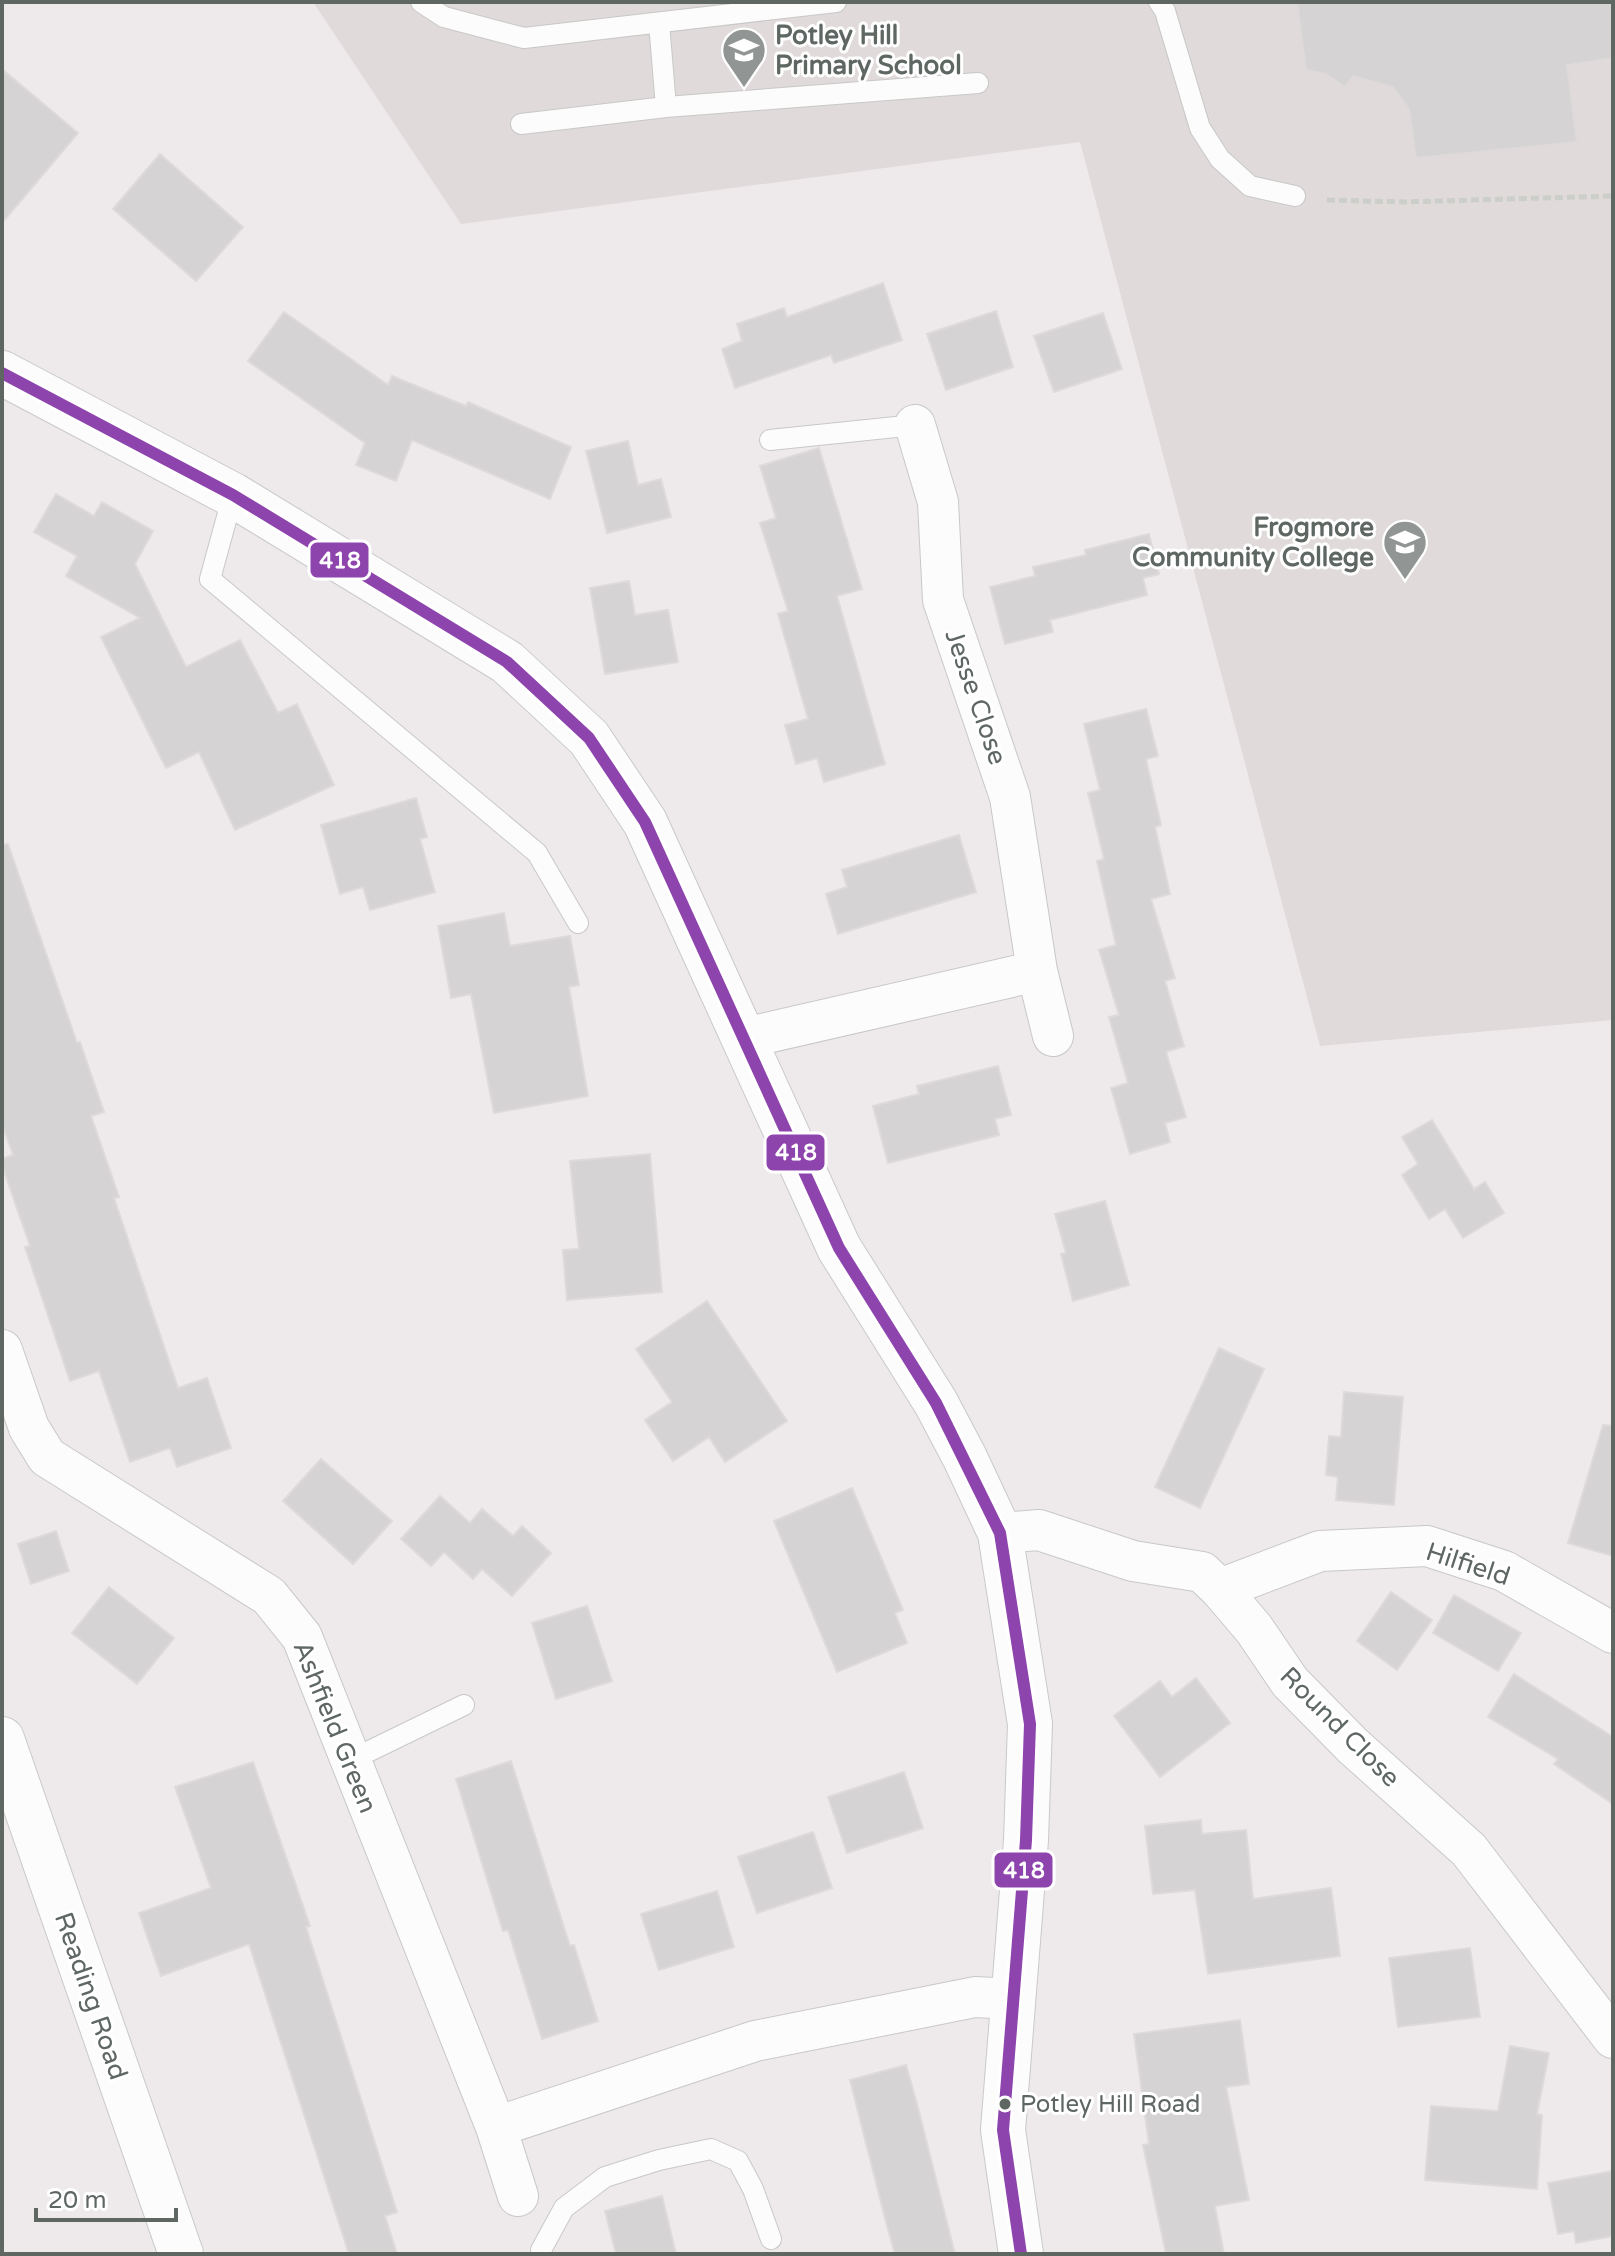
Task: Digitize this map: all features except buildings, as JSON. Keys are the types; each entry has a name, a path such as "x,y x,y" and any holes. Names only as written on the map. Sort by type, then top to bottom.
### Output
{"street":[{"path":"2,373 233,495 507,662 589,738 645,822 839,1248 936,1403 1000,1533 1030,1724 1026,1840 1003,2130 1021,2254"},
{"name":"Jesse Close","path":"915,425 938,502 943,600 1010,797 1037,971 1053,1036"},
{"path":"745,1038 1037,971"},
{"name":"Ashfield Green","path":"2,1350 29,1428 47,1457 269,1596 302,1637 496,2127 518,2196"},
{"name":"Round Close","path":"1000,1533 1039,1530 1133,1561 1202,1572 1254,1629 1290,1682 1353,1746 1469,1850 1613,2038"},
{"name":"Hilfield","path":"1220,1589 1320,1551 1427,1546 1504,1571 1613,1633"},
{"name":"Reading Road","path":"2,1739 181,2254"},
{"path":"496,2127 755,2041 975,1997 1013,1999"}],"lane":[{"path":"421,2 444,17 524,38 836,2"},
{"path":"1159,2 1165,11 1200,128 1220,159 1250,186 1295,196"},
{"path":"659,23 666,107"},
{"path":"521,124 666,107 978,83"},
{"path":"770,440 915,425"},
{"path":"233,495 210,579 537,853 578,923"},
{"path":"349,1761 464,1705"},
{"path":"542,2254 541,2250 564,2208 605,2177 659,2160 711,2149 738,2161 753,2189 771,2239"}],"path":[{"path":"1295,196 1311,200 1404,202 1613,196"}],"shaded area":[{"name":"Frogmore Community College","path":"313,2 1613,2 1613,1020 1320,1046 1080,142 461,224"}],"transit line":[{"name":"418","path":"2,373 233,495 507,662 589,738 645,822 839,1248 936,1403 1000,1533 1030,1724 1026,1840 1003,2130 1021,2254"}],"place":[{"name":"Potley Hill Primary School","path":"744,89"},
{"name":"Frogmore Community College","path":"1405,581"},
{"name":"Potley Hill Road","path":"1005,2104"}]}
